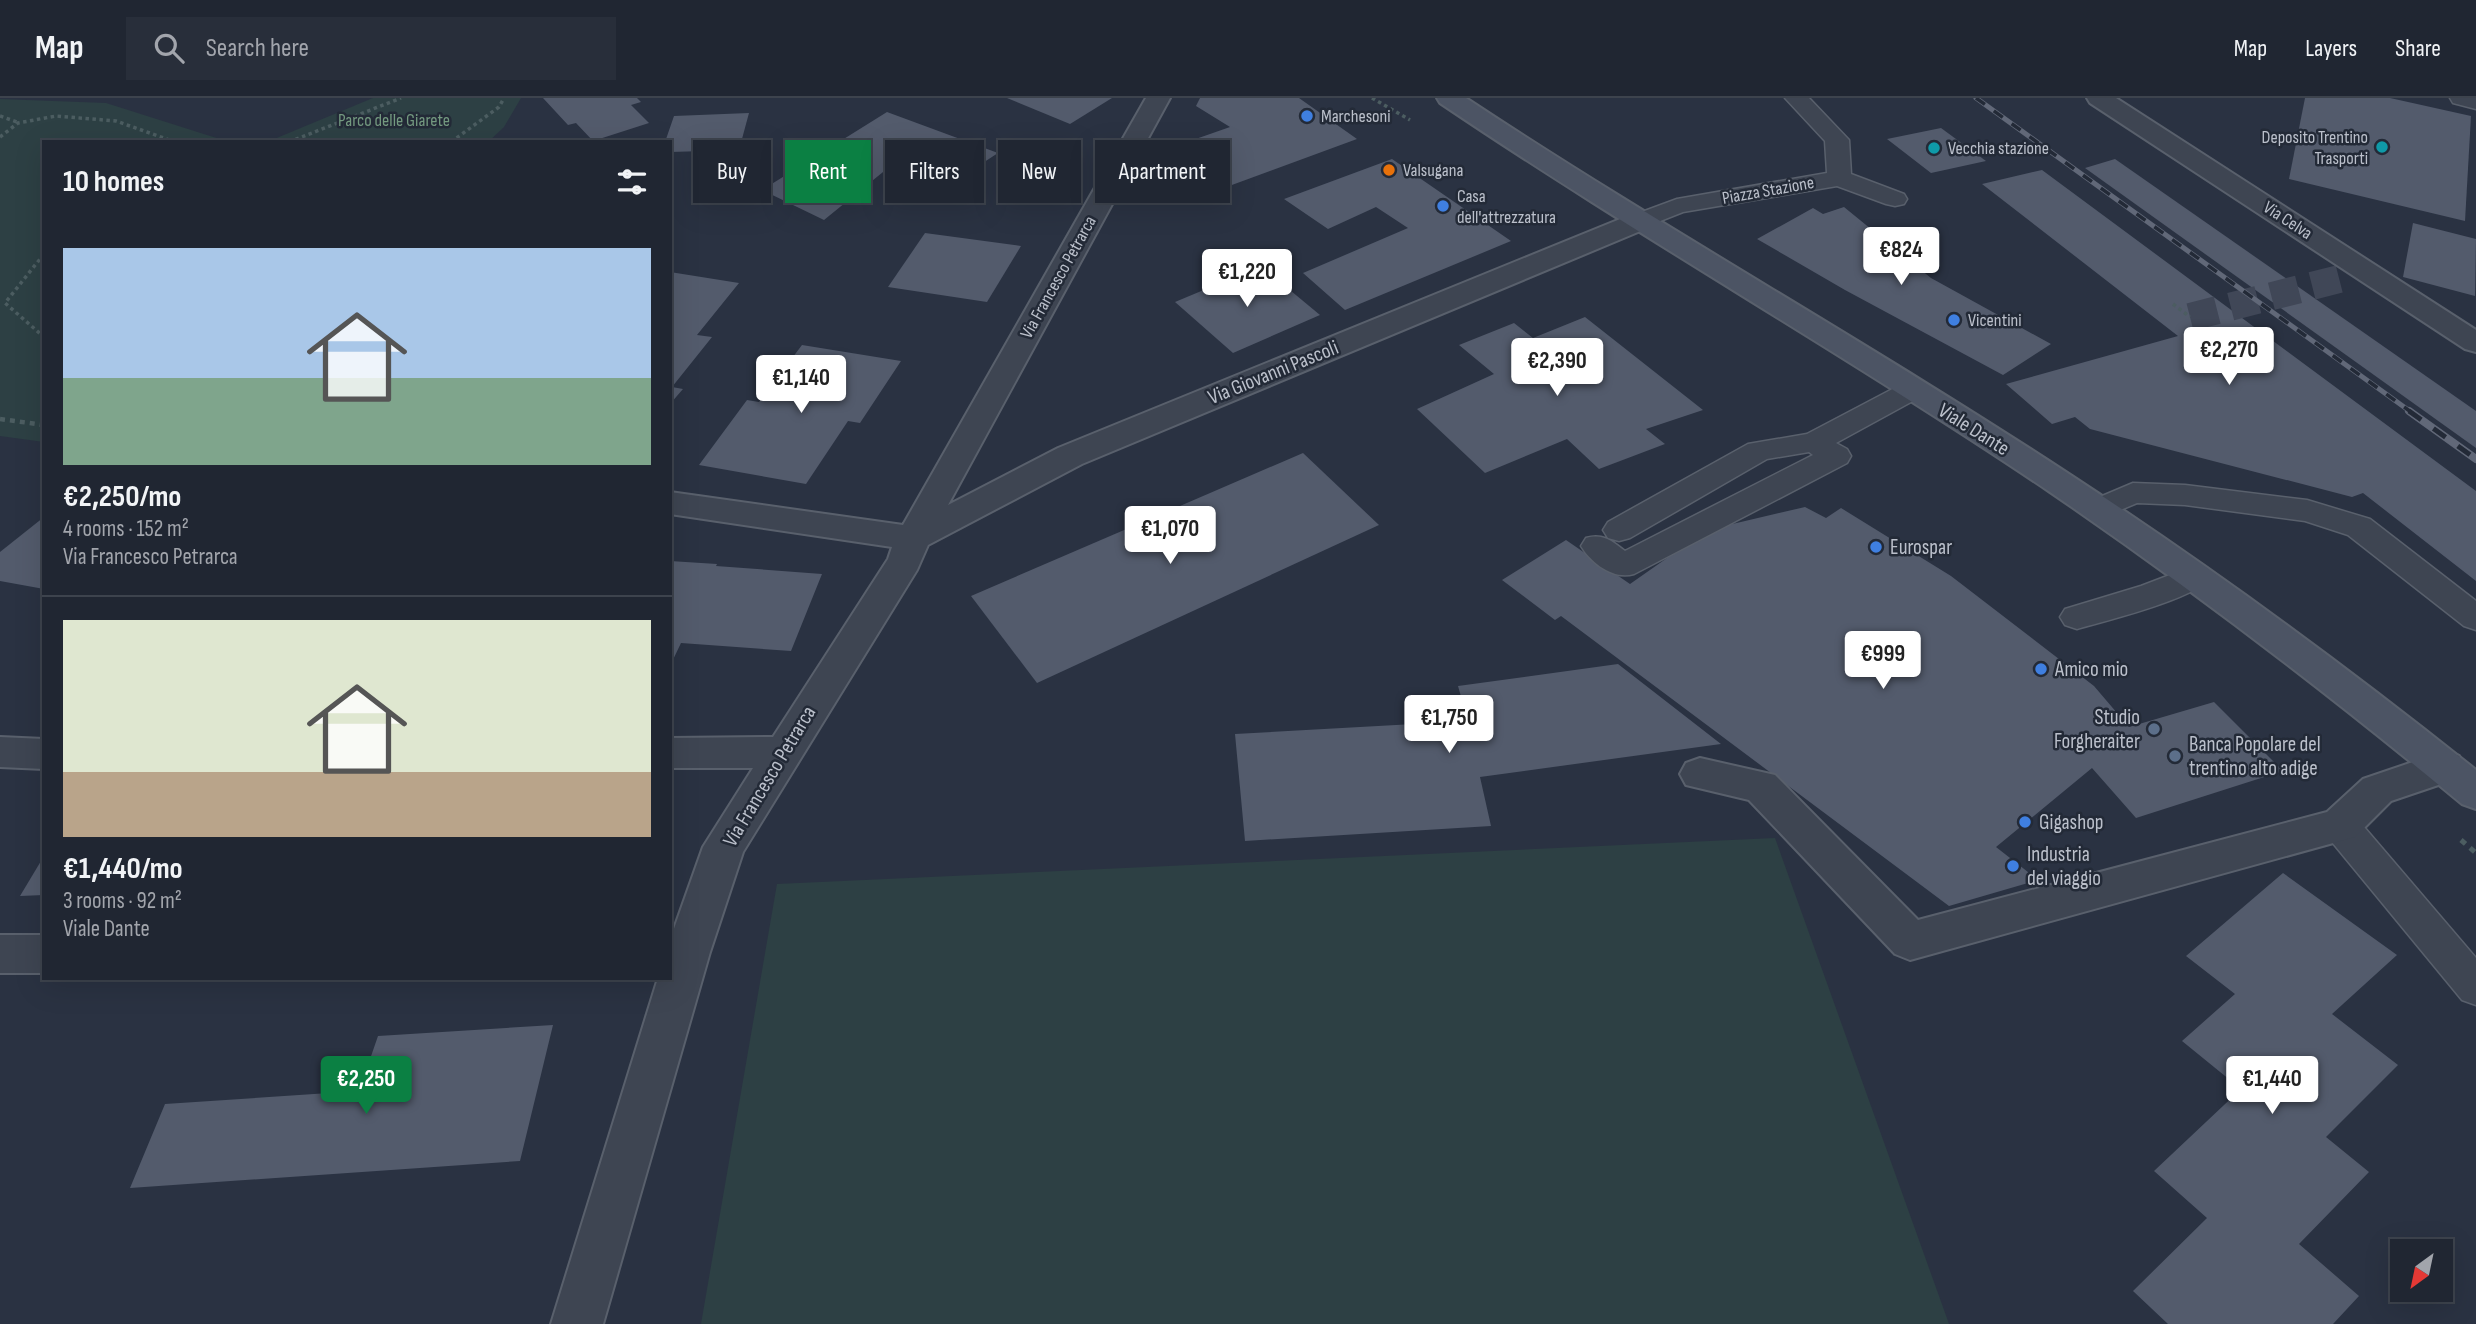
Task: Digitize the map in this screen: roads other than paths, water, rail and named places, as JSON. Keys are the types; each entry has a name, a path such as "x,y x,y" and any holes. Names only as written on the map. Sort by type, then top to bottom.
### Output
{"main road":[{"name":"Viale Dante","path":"1449,98 2099,509 2196,576 2328,674 2476,793"}],"street":[{"name":"Via Francesco Petrarca","path":"672,978 679,952 724,847 781,752 905,561 913,538 1158,98"},
{"name":"Via Celva","path":"2099,98 2355,275 2476,343"},
{"name":"Via Giovanni Pascoli","path":"913,538 1070,456 1640,220"},
{"path":"958,457 1006,489"},
{"path":"672,503 913,538"},
{"path":"0,752 42,754"},
{"path":"672,753 781,752"},
{"path":"1700,774 1761,786 1910,942 2340,825 2377,790 2445,767"},
{"path":"0,954 42,954"},
{"name":"Via Francesco Petrarca","path":"577,1324 671,980"}],"lane":[{"path":"1796,98 1837,139 1839,178"},
{"path":"2461,98 2476,102"},
{"name":"Piazza Stazione","path":"1640,220 1677,206 1839,178 1895,199"},
{"path":"1608,538 1623,566 1836,456 1814,442 1912,390"},
{"path":"2099,509 2133,493 2185,495 2307,511 2359,527 2476,618"},
{"path":"2077,617 2152,594 2196,576"},
{"path":"2340,825 2476,987"}],"tunnel":[{"path":"2190,317 2343,278"}],"railway":[{"path":"1976,98 2411,412"},
{"path":"2409,411 2476,459"}],"place":[{"name":"Marchesoni","path":"1307,116"},
{"name":"Deposito Trentino Trasporti","path":"2382,147"},
{"name":"Vecchia stazione","path":"1934,148"},
{"name":"Valsugana","path":"1389,170"},
{"name":"Casa dell'attrezzatura","path":"1443,206"},
{"name":"Vicentini","path":"1954,320"},
{"name":"Eurospar","path":"1876,547"},
{"name":"Amico mio","path":"2041,669"},
{"name":"Studio Forgheraiter","path":"2154,729"},
{"name":"Banca Popolare del trentino alto adige","path":"2175,756"},
{"name":"Gigashop","path":"2025,822"},
{"name":"Industria del viaggio","path":"2013,866"}],"park label":[{"name":"Parco delle Giarete","path":"394,120"}]}
